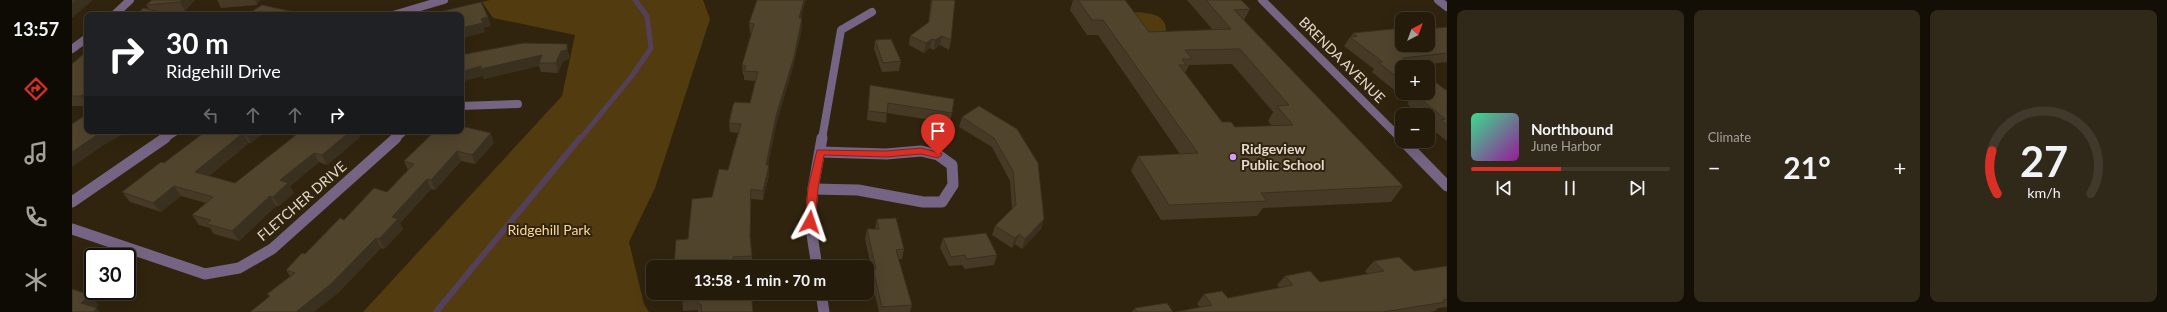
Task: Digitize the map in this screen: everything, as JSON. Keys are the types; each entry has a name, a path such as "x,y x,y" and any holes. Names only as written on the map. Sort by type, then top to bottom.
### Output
{"street":[{"path":"117,12 130,0"},
{"path":"403,12 444,0"},
{"name":"BRENDA AVENUE","path":"1262,0 1395,134"},
{"path":"1438,0 1447,7"},
{"path":"816,260 810,222 813,188 841,30 872,12"},
{"path":"72,49 84,40"},
{"path":"464,106 518,104"},
{"path":"72,202 172,134"},
{"name":"FLETCHER DRIVE","path":"72,229 205,274 240,268 272,249 401,134"},
{"name":"BRENDA AVENUE","path":"1409,148 1447,186"},
{"path":"813,188 858,190 923,202 942,202 952,193 956,180 952,165 938,155 921,151 886,154 820,152"},
{"path":"822,300 824,312"}],"green space":[{"name":"Ridgehill Park","path":"490,0 703,0 710,19 655,188 629,242 644,304 649,312 363,312 562,96 575,35 493,18 482,2"},
{"path":"1133,12 1156,15 1163,21 1166,32 1141,32"}],"building":[{"path":"152,0 182,0 180,2 146,5"},
{"path":"757,0 804,0 799,18 802,18 794,57 776,116 766,165 769,165 763,191 751,189 750,236 752,256 733,257 733,260 675,260 676,240 688,239 692,199 712,197 719,169 728,170 741,124 729,123 733,105 735,102 750,103 758,72 744,71 746,66 742,65 754,24 749,23"},
{"path":"932,0 955,0 951,40 942,36 935,40 932,39 926,43 910,36 929,22"},
{"path":"1078,0 1125,0 1149,32 1231,29 1206,0 1241,0 1250,9 1234,10 1403,186 1261,193 1267,201 1169,205 1138,156 1198,153 1103,20 1092,20","holes":["1240,49 1289,105 1277,106 1293,125 1235,127 1231,122 1222,122 1179,65 1186,65 1182,59 1192,59 1185,50"]},
{"path":"481,2 488,17 481,19 483,23 464,27 464,12 439,12"},
{"path":"262,5 294,12 251,12"},
{"path":"143,8 160,12 140,12"},
{"path":"1447,27 1447,53 1403,58 1406,60 1395,60 1395,75 1378,62 1383,62 1350,37 1357,36 1353,33 1395,29 1395,52 1435,52 1435,28"},
{"path":"891,39 901,61 883,63 875,40"},
{"path":"523,43 567,44 567,50 561,51 556,63 539,63 542,55 481,69 481,66 464,71 464,54"},
{"path":"84,54 84,94 81,96 72,96 72,64"},
{"path":"1435,82 1447,90 1447,125 1441,120 1445,119 1435,111 1435,108 1432,108 1422,100 1435,100"},
{"path":"870,85 954,99 952,113 888,103 887,113 868,111"},
{"path":"979,106 1017,129 1038,163 1044,219 1025,239 1019,234 1015,238 995,226 1016,205 1013,171 994,138 962,117"},
{"path":"84,116 84,134 99,134 72,152 72,124"},
{"path":"464,127 491,133 472,155 457,151 431,180 427,179 392,217 398,219 379,239 376,238 331,284 296,312 250,312 270,296 267,294 295,273 286,270 302,253 305,254 340,218 344,220 374,188 387,192 414,164 404,161 432,134 464,134"},
{"path":"202,134 242,134 195,172 235,183 297,134 347,134 322,155 314,153 280,180 288,183 273,197 270,196 232,231 207,224 211,220 192,215 213,197 174,186 153,203 122,192 161,162 164,163"},
{"path":"896,218 904,249 896,250 912,305 882,307 874,273 874,269 876,269 867,229 879,229 877,219"},
{"path":"986,233 997,255 967,259 965,255 951,257 943,238"},
{"path":"1399,257 1414,271 1447,266 1447,299 1443,300 1445,302 1383,312 1175,312 1212,305 1204,294 1222,291 1228,298 1293,285 1285,276 1310,271 1320,282 1384,271 1374,261"},
{"path":"72,289 84,293 84,300 81,303 97,308 93,312 72,312"},
{"path":"698,300 752,300 753,312 702,312 701,304 698,304"},
{"path":"1167,303 1173,312 1137,312 1135,308"}],"waterway":[{"path":"580,139 632,76 651,48 647,16 635,0"},
{"path":"436,312 580,138"}],"place":[{"name":"Ridgeview Public School","path":"1233,157"}],"route":[{"path":"810,222 813,188 820,152 886,154 921,151 938,155"}]}
